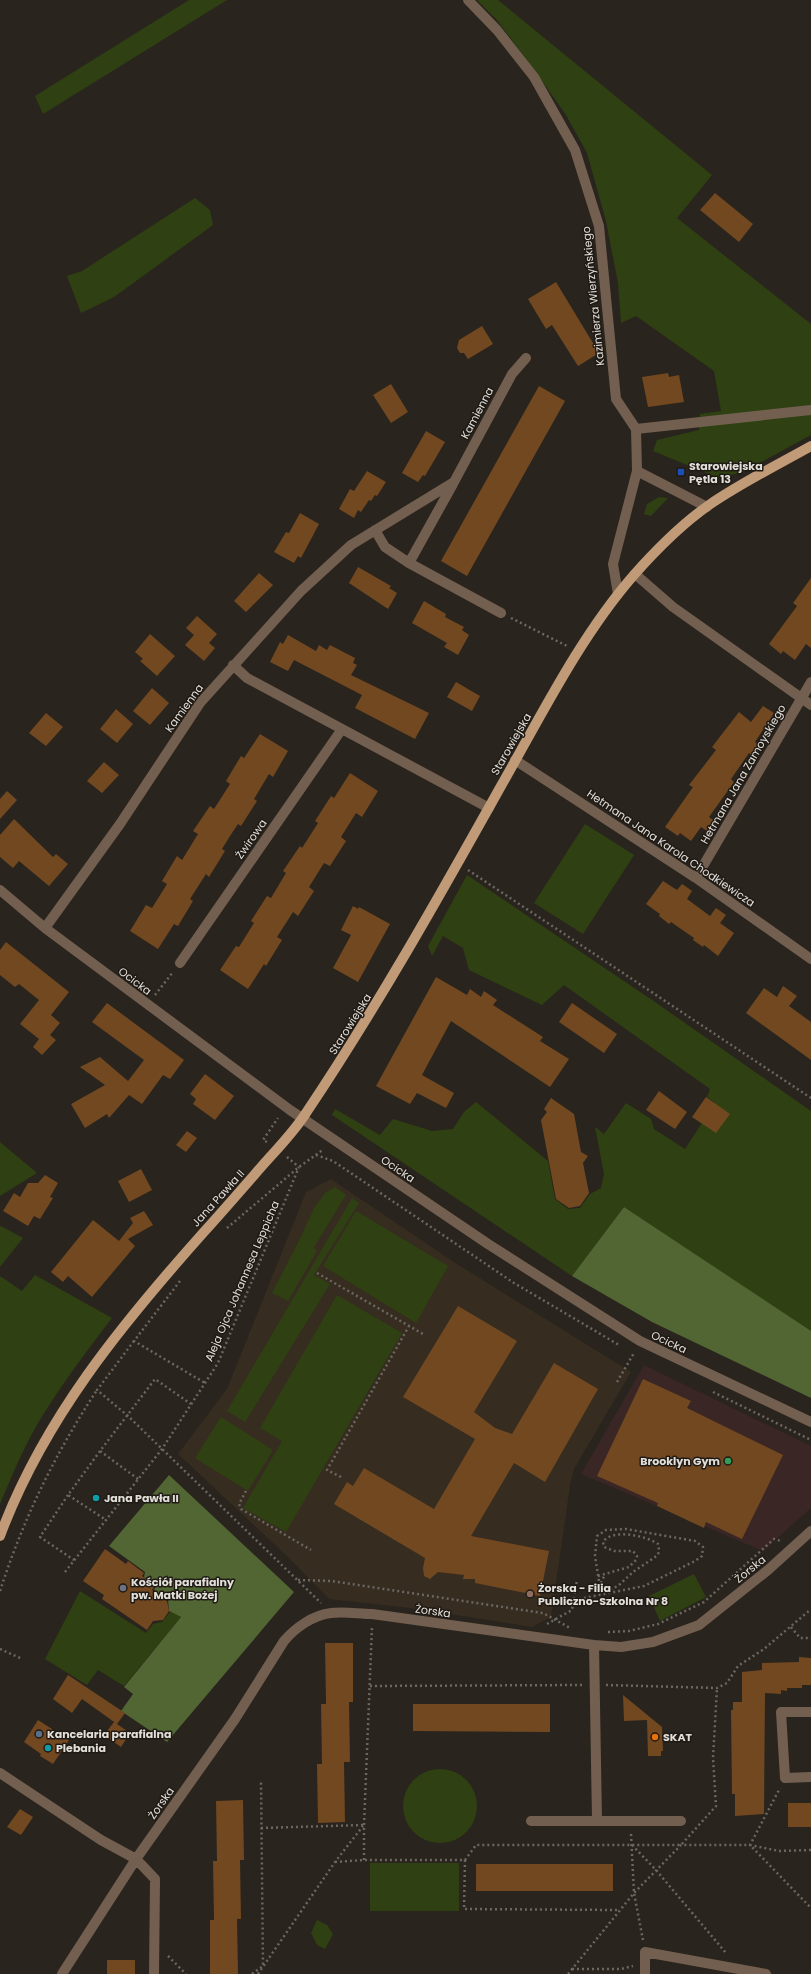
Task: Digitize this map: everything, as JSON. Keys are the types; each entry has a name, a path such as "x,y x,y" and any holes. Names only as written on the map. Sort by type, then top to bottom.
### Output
{"main road":[{"name":"Starowiejska","path":"303,1118 364,1025 515,760 595,625 618,594 635,574 672,537 707,507 740,486 811,446"},
{"name":"Jana Pawła II","path":"0,1536 48,1433 99,1358 184,1254 303,1118"}],"street":[{"name":"Kazimierza Wierzyńskiego","path":"468,0 497,30 534,77 575,150 599,226 616,399 636,429"},
{"name":"Kamienna","path":"409,563 512,374 526,358"},
{"path":"618,594 614,574 614,557 637,471 636,429 811,410"},
{"path":"637,471 707,507"},
{"name":"Kamienna","path":"45,928 120,824 200,703 233,665 301,592 351,545 454,482"},
{"path":"375,530 385,547 409,563 502,613"},
{"path":"635,574 673,607 811,704"},
{"path":"233,665 248,678 488,808"},
{"name":"Hetmana Jana Zamoyskiego","path":"696,878 811,682"},
{"name":"Żwirowa","path":"180,963 342,729"},
{"name":"Hetmana Jana Karola Chodkiewicza","path":"515,760 696,878 811,959"},
{"name":"Ocicka","path":"0,890 45,928 147,1005 334,1141 488,1244 640,1341 811,1422"},
{"name":"Żorska","path":"62,1974 136,1859 235,1719 284,1641 294,1630 307,1622 331,1613 372,1614 594,1645 621,1647 653,1642 699,1625 811,1531"},
{"path":"594,1645 597,1820"},
{"path":"811,1712 781,1712 786,1778 811,1777"},
{"path":"0,1773 101,1840 136,1859 155,1879 153,1942 154,1974"},
{"path":"531,1821 681,1821"},
{"path":"645,1974 645,1958 766,1974"}],"path":[{"path":"502,613 579,652"},
{"path":"457,864 478,876 811,1098"},
{"path":"147,1005 180,963"},
{"path":"222,1232 299,1167 334,1141"},
{"name":"Aleja Ojca Johannesa Leppicha","path":"65,1572 162,1449 218,1363 299,1167"},
{"path":"317,1273 423,1334"},
{"path":"0,1591 11,1556 42,1484 70,1431 97,1390 182,1279"},
{"path":"341,1477 328,1470 409,1326"},
{"path":"134,1341 204,1383"},
{"path":"617,1382 634,1354"},
{"path":"74,1560 40,1537 100,1451 155,1379 191,1404"},
{"path":"97,1390 128,1416 331,1613"},
{"path":"100,1451 138,1479"},
{"path":"246,1491 239,1504 241,1509 311,1550"},
{"path":"68,1495 106,1520"},
{"path":"574,1600 644,1586 695,1561 702,1556 703,1547 695,1540 661,1534 626,1529 606,1530 598,1536 595,1547 601,1594"},
{"path":"598,1576 629,1567 636,1560 633,1550 614,1551 604,1547 603,1542 607,1536 640,1536 649,1538 658,1544 658,1555 633,1572 618,1586 609,1590 602,1587 601,1582 606,1574"},
{"path":"606,1632 629,1631 658,1624 704,1602 774,1539 796,1545"},
{"path":"298,1580 331,1581 543,1613 572,1629"},
{"path":"541,1627 557,1620 572,1610 577,1580"},
{"path":"364,1860 372,1614"},
{"path":"791,1627 800,1638 811,1638"},
{"path":"0,1649 20,1658"},
{"path":"568,1974 634,1892 681,1845 716,1806 713,1758 717,1688"},
{"path":"750,1845 786,1778"},
{"path":"261,1782 263,1966"},
{"path":"261,1828 364,1825"},
{"path":"258,1974 335,1862 364,1825"},
{"path":"619,1910 464,1909 465,1860 476,1845 750,1845 779,1851 811,1850"},
{"path":"632,1845 656,1870 739,1970"},
{"path":"571,1969 621,1969 645,1958 634,1892 632,1845"},
{"path":"750,1845 811,1908"},
{"path":"335,1862 364,1860 465,1860"},
{"path":"153,1942 186,1974"},
{"path":"252,1974 263,1966"}],"shaded area":[{"path":"331,1179 457,1264 631,1372 574,1469 571,1480 551,1617 532,1627 419,1609 329,1599 289,1558 178,1454 227,1389 306,1192"},
{"path":"644,1365 811,1446 811,1508 763,1551 581,1474"}],"green space":[{"path":"189,0 227,0 43,114 35,96"},
{"path":"477,0 498,0 712,175 677,218 811,324 811,435 743,472 719,478 653,451 657,440 699,430 700,414 721,411 714,371 636,316 621,323 618,283 606,221 587,153 566,115 535,71 497,20"},
{"path":"195,198 210,210 213,225 114,297 81,313 67,276 82,271"},
{"path":"659,497 668,498 651,516 644,514 647,504"},
{"path":"585,824 634,855 583,934 534,903"},
{"path":"467,875 655,1002 811,1111 811,1332 624,1207 572,1276 332,1115 335,1109 380,1135 393,1119 432,1131 453,1129 464,1112 476,1102 548,1161 555,1199 568,1209 580,1208 590,1194 601,1188 604,1174 595,1127 604,1134 626,1103 651,1119 654,1129 685,1149 715,1103 707,1097 710,1089 564,985 542,1005 469,970 463,948 443,936 432,956 428,946"},
{"path":"0,1142 37,1173 0,1196"},
{"path":"335,1187 346,1195 314,1247 317,1251 288,1301 272,1293 314,1208 325,1193"},
{"path":"352,1198 359,1203 314,1275 330,1284 245,1422 227,1411"},
{"path":"624,1207 811,1331 811,1398 652,1322 572,1276"},
{"path":"356,1211 448,1266 416,1323 323,1266"},
{"path":"1,1226 23,1238 0,1267 0,1227"},
{"path":"35,1275 112,1318 60,1389 37,1424 0,1504 0,1276 22,1291"},
{"path":"337,1295 402,1333 286,1532 243,1508 282,1441 260,1428"},
{"path":"221,1417 273,1450 248,1491 195,1458"},
{"path":"169,1475 294,1592 167,1742 121,1711 133,1694 124,1687 181,1617 169,1611 168,1600 154,1590 156,1586 144,1577 145,1572 109,1546"},
{"path":"694,1574 706,1597 660,1621 649,1596"},
{"path":"80,1591 146,1633 153,1624 162,1622 170,1612 181,1617 124,1686 98,1670 87,1685 45,1659"},
{"path":"433,1769 447,1769 461,1775 471,1785 477,1799 475,1820 471,1827 461,1837 447,1843 433,1843 419,1837 409,1827 403,1813 403,1799 409,1785 419,1775"},
{"path":"370,1863 459,1863 459,1911 370,1911"},
{"path":"317,1920 327,1925 333,1934 325,1949 317,1945 311,1933"}],"building":[{"path":"715,193 753,224 739,242 700,210"},
{"path":"556,282 599,353 578,366 552,325 546,329 528,299"},
{"path":"482,326 493,344 468,359 464,353 460,353 457,348 459,340"},
{"path":"668,373 669,377 679,375 684,402 648,407 642,377"},
{"path":"391,384 408,412 391,423 373,395"},
{"path":"539,386 565,401 467,576 441,561"},
{"path":"426,431 445,442 425,476 423,475 418,482 402,473"},
{"path":"367,471 386,482 377,496 375,495 371,501 369,500 361,512 358,510 354,518 339,509 350,489 354,491"},
{"path":"300,513 319,524 301,558 298,556 294,563 274,552 286,532 289,533"},
{"path":"358,567 391,586 389,588 397,593 388,609 349,583"},
{"path":"259,573 273,585 246,612 234,601"},
{"path":"811,578 811,648 806,644 795,660 783,651 781,654 769,644 797,606 793,603"},
{"path":"424,601 446,614 445,617 464,627 462,630 469,635 458,655 444,647 447,643 412,623"},
{"path":"197,616 217,634 209,643 215,648 204,661 185,645 194,635 186,628"},
{"path":"150,634 175,656 157,676 140,661 143,659 135,652"},
{"path":"288,635 316,651 319,645 327,650 330,645 355,658 353,663 357,665 351,675 429,713 415,739 355,708 362,695 294,660 288,671 270,662 280,642 283,644"},
{"path":"456,682 480,696 472,711 447,697"},
{"path":"152,688 169,703 150,725 133,711"},
{"path":"763,706 774,713 755,742 761,747 754,757 749,753 731,779 734,782 709,817 717,823 710,833 701,827 691,841 680,833 678,836 665,827 693,787 689,785 716,750 712,747 739,712 751,722"},
{"path":"116,709 133,724 117,743 100,729"},
{"path":"46,713 63,727 46,746 29,733"},
{"path":"260,734 288,751 273,777 269,774 254,799 257,801 241,826 238,824 230,836 222,849 225,851 209,877 206,874 190,899 193,901 178,926 174,924 158,949 130,931 146,905 152,908 167,884 162,881 177,856 182,860 198,834 193,831 210,806 214,809 230,784 226,781 241,756 244,758"},
{"path":"104,762 119,775 102,793 87,781"},
{"path":"350,773 378,791 362,817 356,813 341,837 346,841 330,866 324,863 309,887 314,891 298,916 293,912 277,937 282,940 266,966 264,964 248,989 220,970 236,946 239,947 254,923 251,921 267,896 271,898 286,873 283,871 300,846 302,848 318,823 315,821 331,796 334,798"},
{"path":"7,791 17,800 0,819 0,799"},
{"path":"14,819 53,857 56,854 68,864 49,886 19,861 13,868 0,857 0,835"},
{"path":"663,881 677,890 682,884 688,888 692,891 687,899 710,916 716,908 726,915 720,923 734,933 718,956 704,945 703,947 693,940 694,938 671,922 669,924 659,916 660,914 646,904"},
{"path":"353,906 358,909 359,907 390,924 358,982 333,968 351,935 341,930"},
{"path":"6,942 69,992 51,1015 60,1023 50,1035 56,1040 42,1055 33,1047 39,1039 20,1024 39,1000 19,984 15,987 0,975 0,950"},
{"path":"436,977 467,995 470,989 481,997 484,991 497,1000 493,1005 543,1037 540,1041 569,1059 550,1087 451,1021 422,1075 454,1093 446,1108 417,1093 410,1104 376,1086"},
{"path":"783,986 797,996 789,1006 811,1022 811,1060 746,1013 764,988 777,997"},
{"path":"107,1003 184,1060 170,1079 163,1075 142,1104 129,1095 109,1118 107,1114 85,1128 71,1104 105,1085 80,1067 100,1057 128,1081 144,1060 92,1022"},
{"path":"572,1003 617,1034 604,1053 559,1022"},
{"path":"205,1074 234,1096 215,1120 193,1104 196,1099 190,1094"},
{"path":"659,1091 687,1112 675,1129 646,1110"},
{"path":"706,1097 730,1114 716,1133 692,1117"},
{"path":"551,1098 574,1114 581,1152 588,1156 583,1163 589,1193 580,1206 569,1208 556,1199 541,1120 547,1112 544,1109"},
{"path":"187,1131 197,1138 186,1152 176,1145"},
{"path":"141,1169 152,1190 129,1202 118,1181"},
{"path":"45,1175 58,1183 50,1197 53,1198 40,1219 34,1216 28,1226 3,1211 14,1193 20,1197 28,1183 38,1183"},
{"path":"144,1211 153,1225 128,1239 135,1246 92,1297 68,1276 63,1282 51,1272 93,1220 119,1241 133,1223 130,1218"},
{"path":"458,1306 517,1341 474,1412 495,1428 512,1434 554,1363 598,1389 545,1482 514,1463 471,1536 549,1551 540,1596 475,1583 475,1579 463,1579 464,1575 438,1572 430,1579 424,1576 423,1568 425,1558 334,1504 347,1482 353,1486 364,1468 434,1509 475,1439 403,1397"},
{"path":"643,1379 691,1401 687,1408 783,1455 742,1539 706,1522 704,1528 657,1506 658,1503 597,1476"},
{"name":"Kościół parafialny pw. Matki Bożej","path":"105,1549 126,1564 128,1561 144,1573 142,1576 155,1586 152,1590 167,1601 169,1611 163,1620 153,1621 147,1630 102,1599 104,1595 83,1581"},
{"path":"325,1643 353,1643 353,1702 349,1702 350,1762 344,1762 345,1822 318,1823 317,1764 322,1764 321,1704 326,1704"},
{"path":"799,1657 811,1658 811,1685 802,1685 802,1688 787,1688 787,1691 781,1690 781,1694 765,1693 764,1814 735,1816 735,1794 732,1794 731,1710 733,1710 733,1702 742,1702 742,1672 762,1670 762,1663 799,1662"},
{"path":"68,1675 125,1713 117,1724 82,1699 72,1713 53,1699"},
{"path":"623,1695 662,1727 663,1751 661,1751 661,1756 648,1756 647,1720 624,1721"},
{"path":"413,1704 550,1704 550,1732 413,1731"},
{"name":"Plebania","path":"38,1720 69,1740 53,1764 40,1756 41,1754 24,1742"},
{"path":"114,1722 130,1733 121,1747 104,1735"},
{"path":"243,1800 244,1860 240,1860 241,1919 237,1919 238,1974 210,1974 210,1920 214,1920 213,1861 217,1861 216,1801"},
{"path":"788,1803 811,1803 811,1827 788,1827"},
{"path":"20,1809 33,1817 21,1835 7,1827"},
{"path":"476,1864 613,1864 613,1891 476,1891"},
{"path":"107,1960 135,1960 135,1974 107,1974"}],"place":[{"name":"Starowiejska Pętla 13","path":"681,472"},
{"name":"Brooklyn Gym","path":"728,1461"},
{"name":"Jana Pawła II","path":"96,1498"},
{"name":"Kościół parafialny pw. Matki Bożej","path":"123,1588"},
{"name":"Żorska - Filia Publiczno-Szkolna Nr 8","path":"530,1594"},
{"name":"Kancelaria parafialna","path":"39,1734"},
{"name":"SKAT","path":"655,1737"},
{"name":"Plebania","path":"48,1748"}]}
